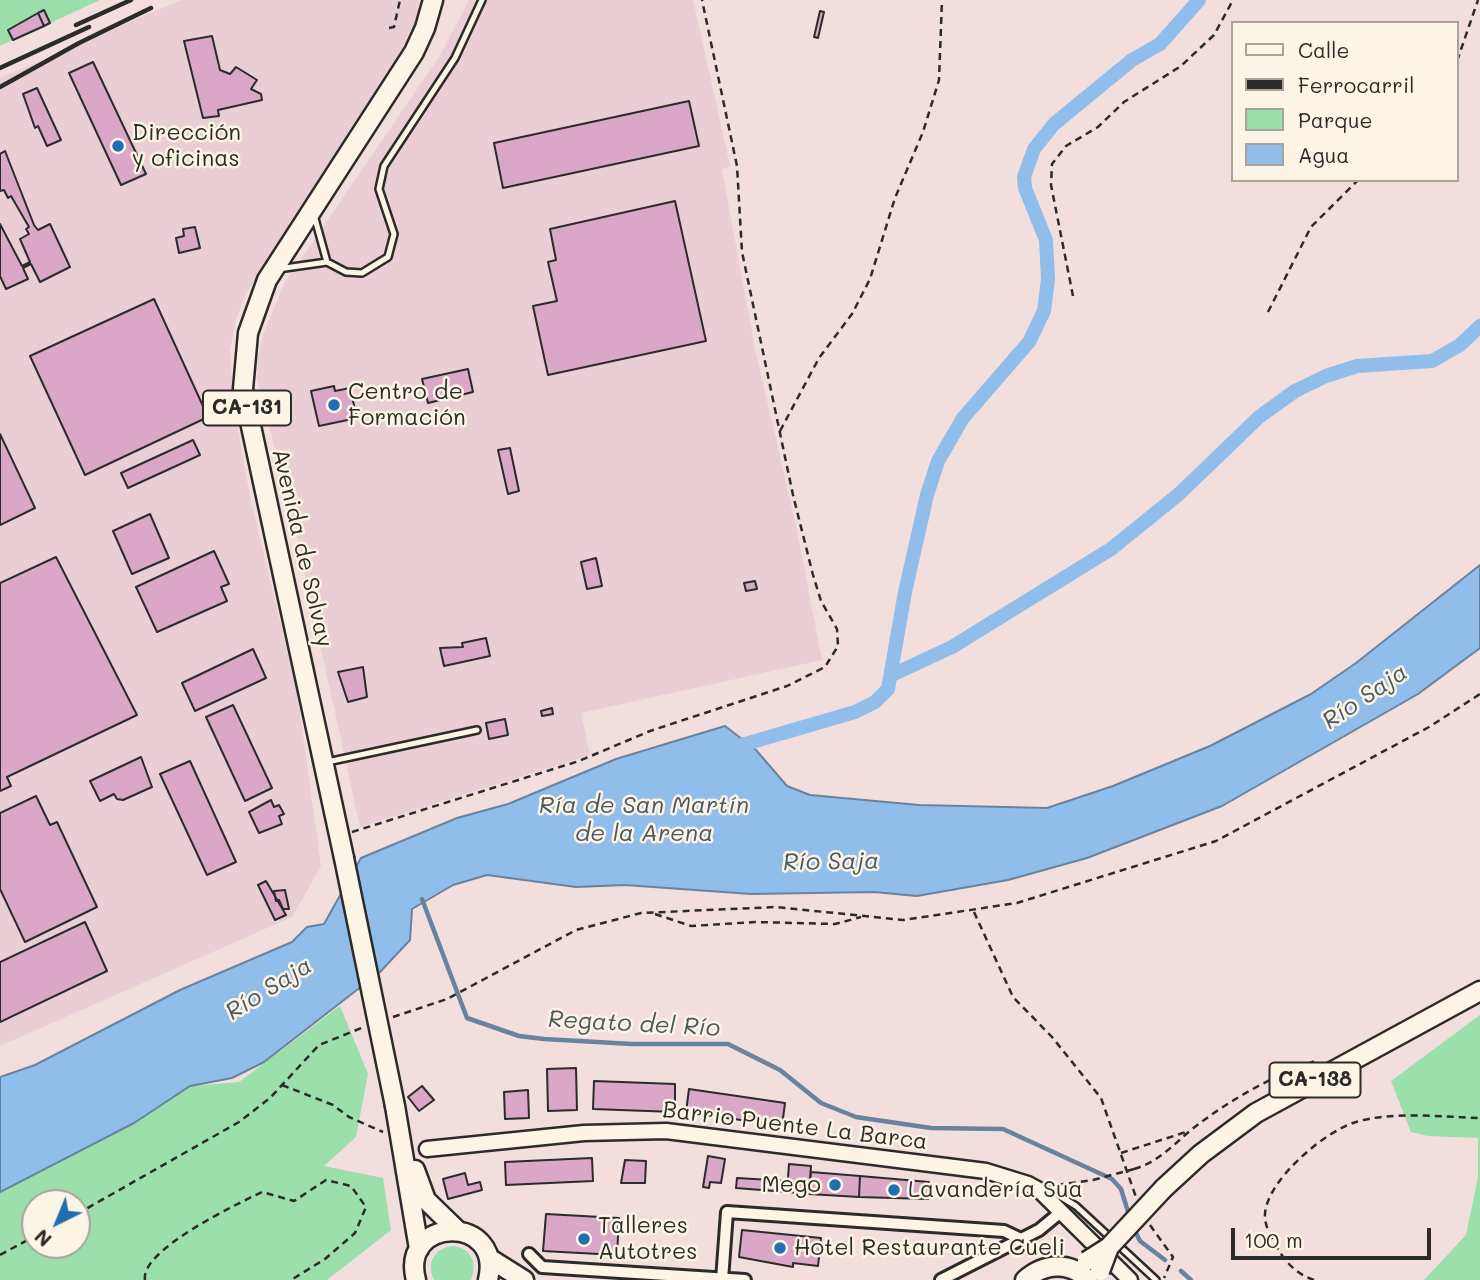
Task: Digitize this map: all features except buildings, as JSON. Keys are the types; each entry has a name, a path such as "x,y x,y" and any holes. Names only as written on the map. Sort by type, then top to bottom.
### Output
{"main road":[{"name":"Avenida de Solvay","path":"404,1148 243,389 244,356 250,323 273,270 414,52 433,0"},
{"name":"CA-138","path":"1089,1272 1108,1247 1164,1188 1225,1135 1256,1113 1480,991"},
{"name":"CA-131","path":"404,1148 413,1163 426,1200 458,1231 477,1240 489,1258 524,1280"},
{"name":"CA-131","path":"404,1148 404,1165 419,1249 414,1265 415,1279"},
{"path":"419,1249 436,1234 458,1231"},
{"path":"488,1280 489,1258"},
{"path":"1025,1280 1046,1267 1089,1272"}],"street":[{"name":"Barrio Puente La Barca","path":"427,1149 584,1133 666,1131 986,1171 1044,1190 1130,1280"},
{"path":"941,1280 1048,1225 1062,1211"},
{"path":"722,1279 727,1212 1004,1231 1021,1239"},
{"path":"529,1254 542,1267 745,1280"}],"lane":[{"path":"273,270 327,262 354,274 371,270 388,257 394,234 379,189 384,166 455,58 482,0"},
{"path":"313,209 327,262"},
{"path":"324,763 477,730"},
{"path":"1044,1190 1076,1206 1156,1280"}],"path":[{"path":"389,28 394,27 400,0"},
{"path":"339,835 579,761 650,731 787,686 825,667 838,646 837,629 821,601 813,575 742,252 737,166 702,0"},
{"path":"780,431 820,358 852,314 870,279 895,198 923,132 939,80 942,0"},
{"path":"1073,296 1051,185 1050,173 1057,155 1098,127 1124,102 1181,66 1214,35 1233,0"},
{"path":"1459,55 1478,0"},
{"path":"1268,312 1311,228 1356,182"},
{"path":"382,1021 447,999 576,930 652,913 776,907 902,920 974,912 1017,903 1216,841 1429,727 1480,694"},
{"path":"974,912 1013,997 1052,1037 1101,1098 1139,1205"},
{"path":"652,913 691,926 755,922 824,924 849,922 863,916"},
{"path":"91,1206 239,1122 282,1085 318,1045 369,1025"},
{"path":"282,1085 333,1105 404,1148"},
{"path":"1314,1280 1286,1262 1273,1241 1265,1216 1269,1198 1301,1157 1328,1134 1358,1121 1414,1116 1480,1118"},
{"path":"1044,1190 1062,1182 1093,1180 1134,1169 1156,1159 1190,1131 1121,1153"},
{"path":"145,1280 150,1262 161,1251 223,1211 262,1192 294,1201 326,1180 351,1186 366,1207 355,1233 324,1259 291,1280"},
{"path":"1147,1220 1173,1257 1163,1280"},
{"path":"0,1255 21,1244"}],"shaded area":[{"path":"181,0 422,0 415,27 384,80 247,292 236,319 230,350 233,399 249,492 297,692 321,866 292,917 0,1046 0,78"},
{"path":"469,0 693,0 730,166 722,170 755,349 796,526 822,660 581,713 590,755 360,827 284,479 262,402 257,377 258,356 263,335 284,284 441,54"}],"green space":[{"path":"0,0 100,0 0,46"},
{"path":"340,1006 368,1074 356,1137 324,1166 383,1178 391,1230 327,1280 0,1280 0,1192 134,1123 190,1086 239,1082"},
{"path":"1480,1015 1480,1280 1424,1280 1466,1235 1478,1177 1478,1138 1428,1136 1411,1132 1391,1081"},
{"path":"453,1246 464,1250 471,1257 474,1268 471,1280 434,1280 431,1268 433,1257 446,1247"}],"water":[{"path":"1480,565 1480,648 1418,694 1222,806 1087,858 1008,880 917,896 874,892 751,894 625,885 576,887 487,875 453,885 412,909 410,940 380,972 264,1062 232,1078 190,1086 134,1123 0,1192 0,1077 35,1065 180,990 292,942 307,927 324,924 361,858 457,818 508,804 616,759 725,726 756,750 787,786 810,795 919,805 1047,808 1113,786 1210,746 1311,694 1356,663"}],"waterway":[{"path":"728,749 855,712 875,702 888,689 905,592 927,495 938,461 963,418 1029,342 1044,311 1048,279 1046,240 1025,188 1024,177 1034,149 1054,124 1132,60 1160,44 1199,0"},
{"path":"892,675 952,647 1111,549 1179,494 1259,417 1295,391 1326,376 1357,366 1432,361 1460,345 1480,326"},
{"name":"Regato del Río","path":"422,899 467,1018 519,1036 544,1039 632,1044 728,1044 780,1070 821,1103 856,1117 931,1128 1003,1129 1112,1179 1121,1189 1130,1218"},
{"name":"Regato del Río","path":"1134,1229 1140,1241 1165,1260"},
{"name":"Regato del Río","path":"1181,1271 1191,1280"}],"railway":[{"path":"76,25 131,0"},
{"path":"0,87 79,43 151,8"},
{"path":"0,68 89,27"}],"place":[{"name":"Dirección y oficinas","path":"118,146"},
{"name":"Centro de Formación","path":"334,405"},
{"name":"Mego","path":"835,1185"},
{"name":"Lavandería Sua","path":"894,1190"},
{"name":"Talleres Autotres","path":"584,1239"},
{"name":"Hotel Restaurante Cueli","path":"780,1248"}],"water label":[{"name":"Río Saja","path":"1365,697"},
{"name":"Ría de San Martín de la Arena","path":"644,820"},
{"name":"Río Saja","path":"831,862"},
{"name":"Río Saja","path":"269,989"}]}
